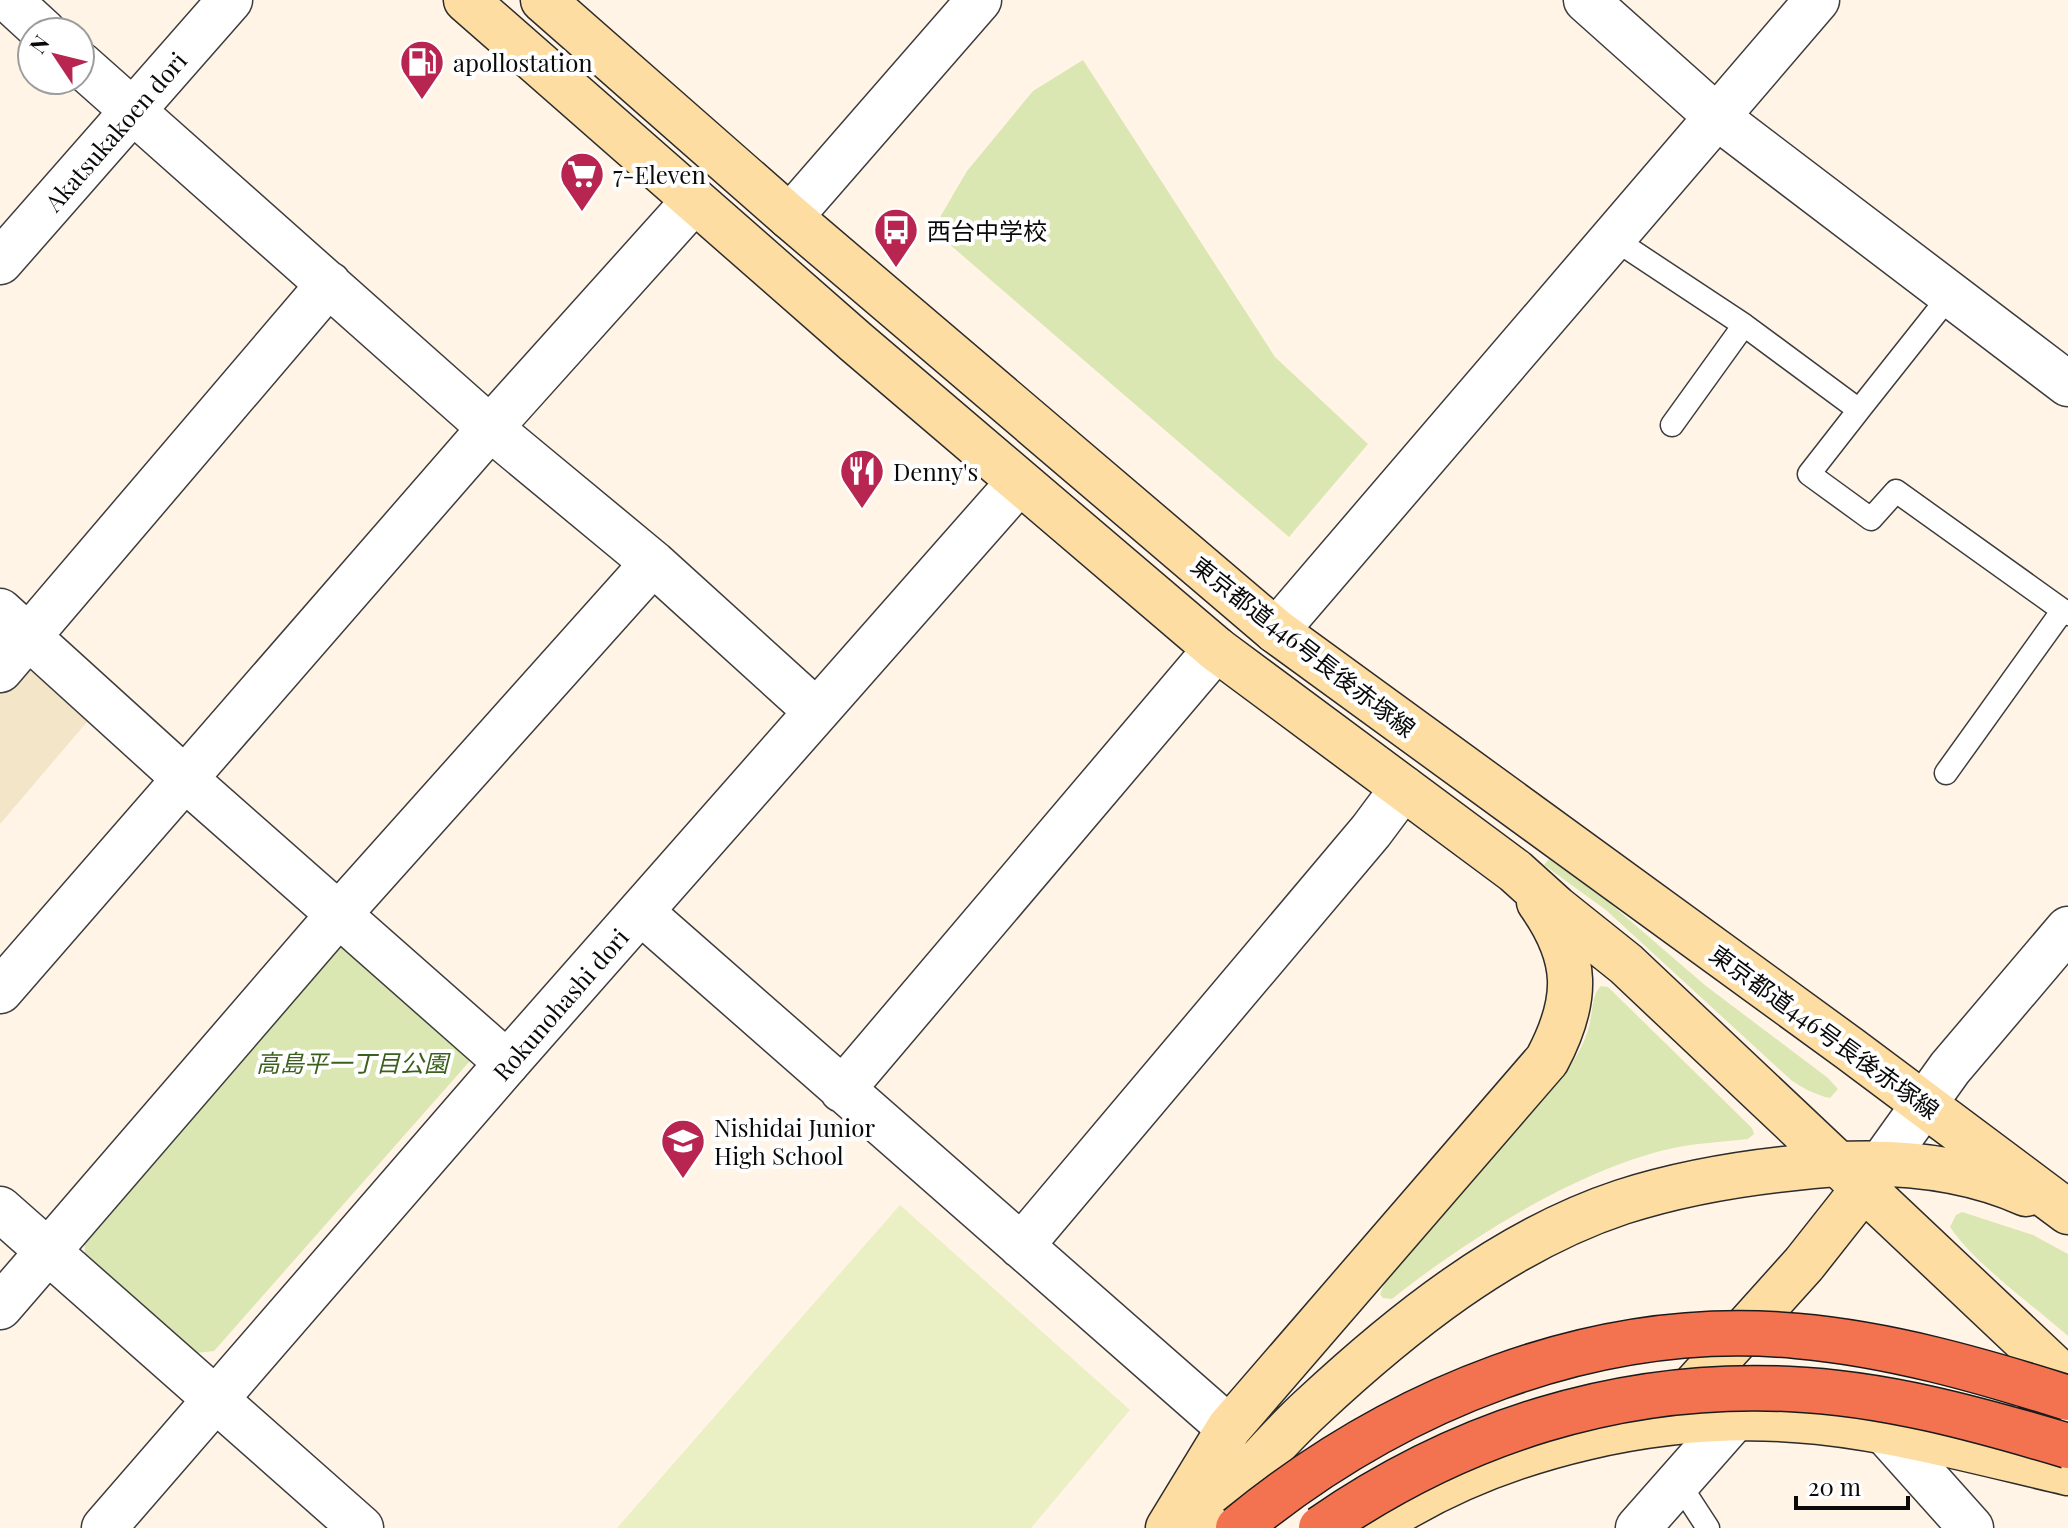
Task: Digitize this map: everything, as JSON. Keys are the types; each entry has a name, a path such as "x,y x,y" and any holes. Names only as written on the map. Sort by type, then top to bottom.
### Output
{"highway":[{"path":"1238,1528 1323,1463 1422,1409 1514,1371 1618,1344 1666,1338 1752,1334 1836,1340 1939,1361 2068,1398"},
{"path":"1321,1528 1400,1478 1490,1436 1575,1410 1671,1393 1714,1389 1789,1389 1869,1398 1981,1421 2068,1446"}],"main road":[{"path":"466,0 694,201 1216,649 1515,871 1626,964 1862,1171 2068,1381"},
{"name":"東京都道446号長後赤塚線","path":"543,0 790,217 1276,631 1924,1103 2068,1212"},
{"path":"1168,1528 1229,1428 1528,1084 1547,1060 1562,1032 1569,1006 1570,976 1566,952 1558,929 1515,871"},
{"path":"1659,1425 1804,1264 1862,1171"},
{"name":"東京都道446号長後赤塚線","path":"1199,1528 1309,1410 1394,1336 1501,1260 1559,1228 1620,1203 1685,1184 1741,1173 1953,1171 2011,1188 2068,1212"},
{"path":"1372,1528 1447,1486 1518,1458 1591,1436 1659,1425 1735,1418 1818,1422 1886,1433 2068,1473"}],"street":[{"path":"9,0 26,16"},
{"name":"Akatsukakoen dori","path":"0,262 230,0"},
{"path":"790,217 979,0"},
{"path":"1586,0 1717,117 2068,384"},
{"path":"1276,631 1817,0"},
{"path":"96,78 490,428 653,563 816,711"},
{"path":"0,991 490,428 694,201"},
{"path":"0,670 15,624 329,284"},
{"name":"Rokunohashi dori","path":"104,1528 507,1063 1019,482"},
{"path":"0,1307 339,914 653,563"},
{"path":"15,624 507,1063"},
{"path":"842,1090 1216,649"},
{"path":"1021,1246 1371,831 1403,788"},
{"path":"641,912 1229,1428"},
{"path":"1862,1171 1924,1103 2068,929"},
{"path":"0,1209 361,1528"},
{"path":"1638,1528 1735,1418"},
{"path":"1886,1433 1971,1528"}],"lane":[{"path":"1611,237 1744,325 1859,410"},
{"path":"1946,773 2065,612 1896,491 1871,519 1809,474 1951,294"},
{"path":"1672,425 1744,325"},
{"path":"1678,1482 1708,1528"}],"shaded area":[{"path":"37,667 92,716 0,824 0,690 16,672"}],"green space":[{"path":"1083,60 1275,357 1368,444 1289,537 941,237 936,224 967,171 1033,91"},
{"path":"1549,859 1606,900 1706,986 1828,1078 1838,1089 1830,1098 1809,1091 1791,1080 1606,910 1544,865"},
{"name":"高島平一丁目公園","path":"359,947 469,1046 469,1062 214,1351 196,1353 85,1253 84,1235 335,948"},
{"path":"1601,986 1608,987 1752,1128 1754,1134 1748,1139 1669,1149 1597,1173 1488,1231 1392,1299 1383,1298 1380,1294 1386,1280 1564,1075 1585,1040 1595,996"},
{"path":"900,1205 1130,1410 1031,1528 617,1528"},
{"path":"1962,1212 2033,1235 2068,1254 2068,1336 1960,1241 1950,1227 1956,1215"}],"place":[{"name":"apollostation","path":"422,101"},
{"name":"7-Eleven","path":"582,213"},
{"name":"西台中学校","path":"896,269"},
{"name":"Denny's","path":"862,510"},
{"name":"Nishidai Junior High School","path":"683,1180"}]}
